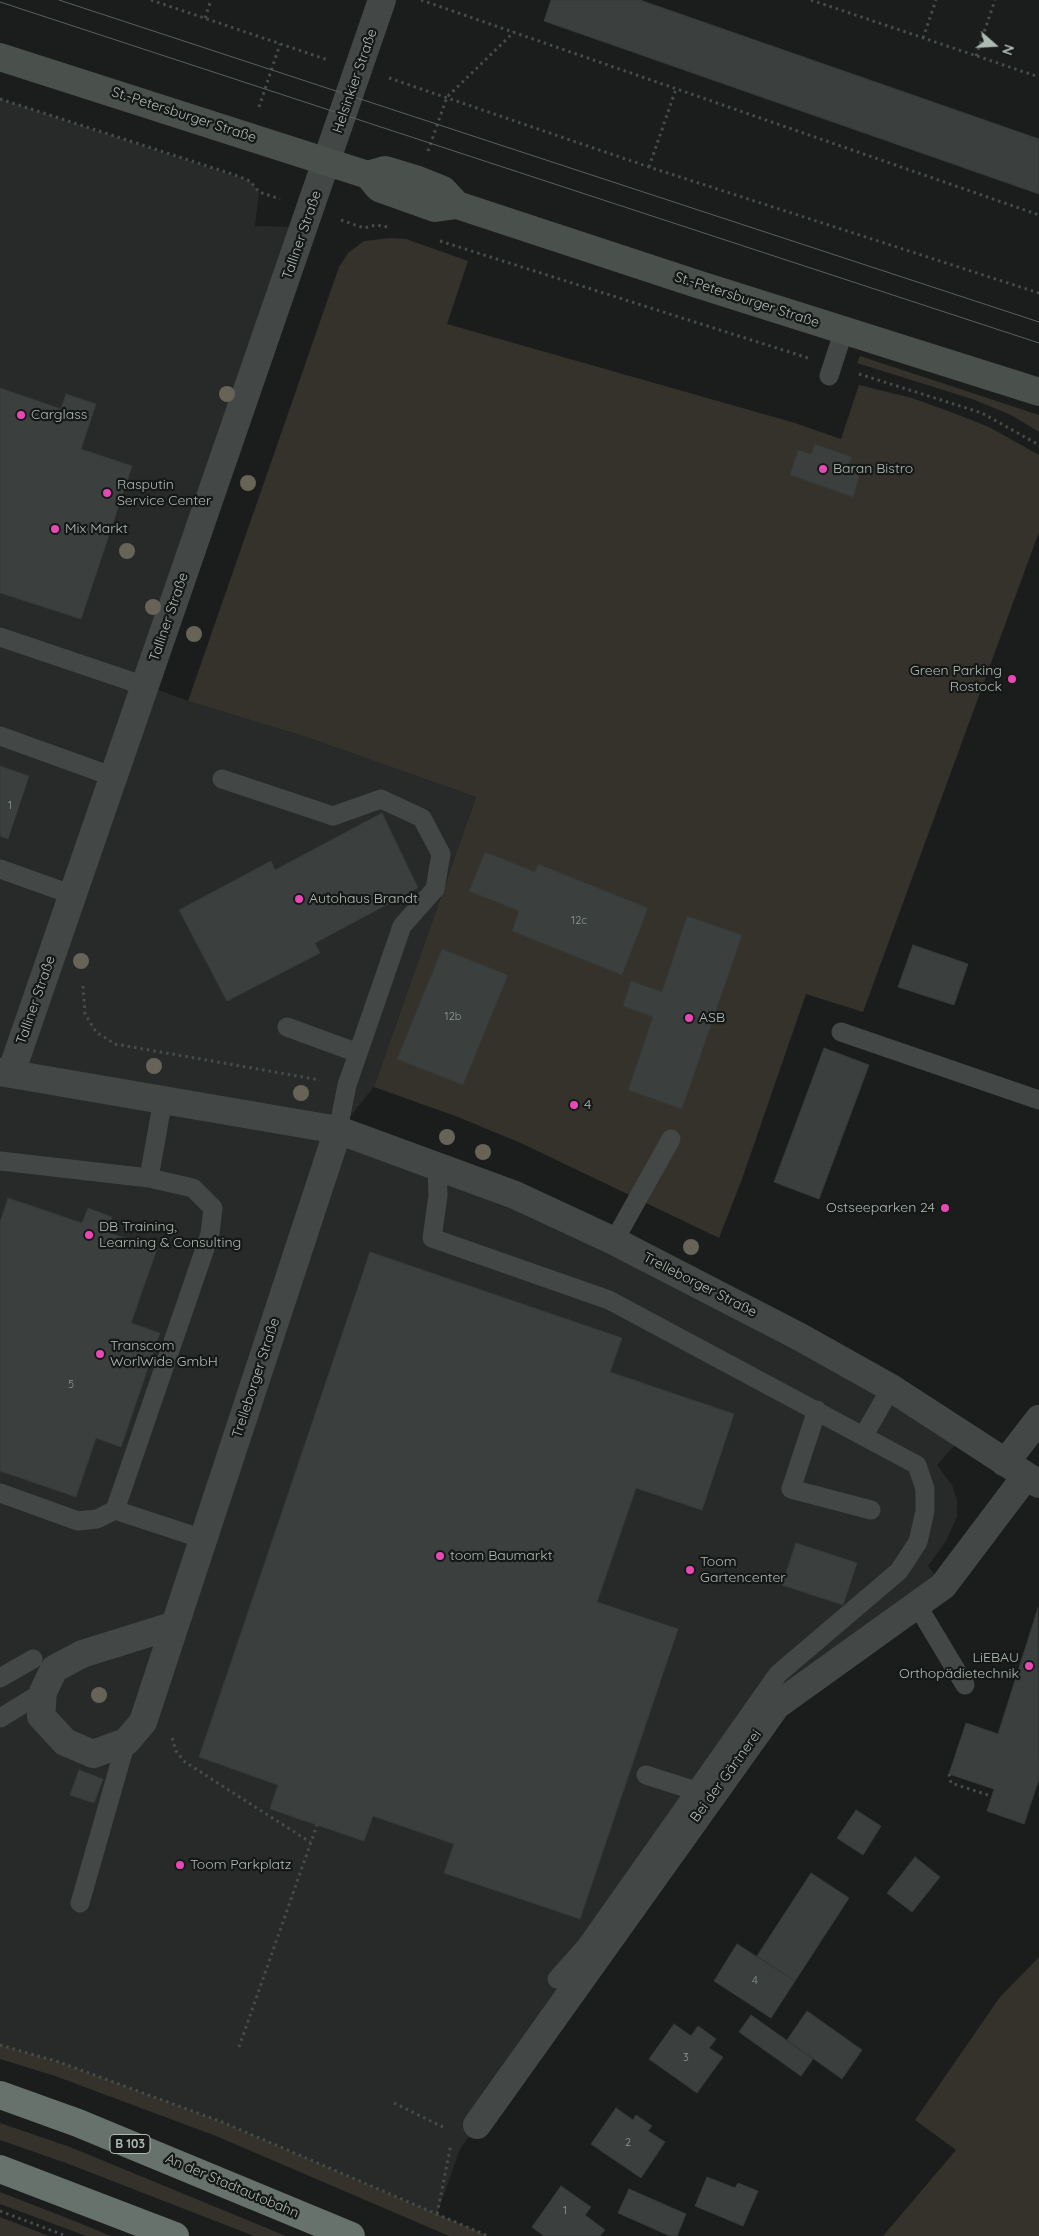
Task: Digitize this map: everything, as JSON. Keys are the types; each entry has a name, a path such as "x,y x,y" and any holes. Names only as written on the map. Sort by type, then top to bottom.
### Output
{"highway":[{"name":"An der Stadtautobahn","path":"0,2095 78,2123 351,2236"},
{"path":"0,2169 175,2236"}],"main road":[{"name":"St.-Petersburger Straße","path":"0,57 249,135 368,175 379,188 435,208 456,205 1039,392"},
{"name":"St.-Petersburger Straße","path":"368,175 386,170 418,180 442,190 456,205"}],"street":[{"name":"Helsinkier Straße","path":"327,161 382,0"},
{"name":"Talliner Straße","path":"6,1072 73,894 327,161"},
{"name":"Trelleborger Straße","path":"6,1072 338,1130 515,1195 614,1241 800,1337 891,1388 1023,1474"},
{"name":"Trelleborger Straße","path":"175,1625 82,1654 54,1669 43,1692 41,1716 65,1742 93,1754 126,1742 143,1722 175,1625 203,1539 338,1130"},
{"name":"Bei der Gärtnerei","path":"465,2129 776,1706 943,1586 1023,1474 1039,1419"}],"lane":[{"path":"830,371 844,330"},
{"path":"0,637 145,686"},
{"path":"0,736 114,777"},
{"path":"222,779 333,816 382,800 422,818 441,854 435,889 402,926 347,1085 338,1130"},
{"path":"0,869 73,894"},
{"path":"287,1027 358,1053"},
{"path":"841,1032 1039,1100"},
{"path":"149,1178 163,1099"},
{"path":"614,1241 671,1139"},
{"path":"0,1161 149,1178 193,1188 212,1208 210,1234 114,1510 97,1519 78,1521 0,1493"},
{"path":"437,1167 438,1196 432,1238 609,1300 917,1465 925,1489 925,1511 918,1542 899,1571 778,1674 587,1945 557,1978"},
{"path":"864,1435 891,1388"},
{"path":"817,1410 790,1488 871,1510"},
{"path":"114,1510 203,1539"},
{"path":"917,1604 965,1685"},
{"path":"0,1678 33,1659"},
{"path":"0,1718 43,1692"},
{"path":"80,1903 126,1742"},
{"path":"646,1775 696,1791"}],"path":[{"path":"151,0 330,60"},
{"path":"205,18 211,0"},
{"path":"421,0 1039,215"},
{"path":"811,0 1039,77"},
{"path":"923,38 936,0"},
{"path":"976,56 995,0"},
{"path":"418,180 447,97 514,32"},
{"path":"249,135 280,44"},
{"path":"400,82 649,167 1039,293"},
{"path":"649,167 676,89"},
{"path":"0,99 236,175 250,181 259,192"},
{"path":"364,228 376,226 393,228"},
{"path":"436,240 830,371 982,413 1039,444"},
{"path":"83,986 85,1014 96,1032 115,1044 237,1064 347,1085"},
{"path":"171,1735 176,1752 185,1762 310,1842"},
{"path":"949,1774 951,1783 991,1796"},
{"path":"239,2047 317,1825"},
{"path":"0,2045 59,2062 222,2122 488,2236"},
{"path":"394,2103 465,2129"},
{"path":"437,2214 452,2142"},
{"path":"0,2211 66,2236"}],"shaded area":[{"path":"0,99 250,181 259,192 255,226 304,227 145,685 188,701 306,737 476,797 374,1087 339,1130 515,1195 964,1435 937,1465 952,1485 957,1500 957,1517 946,1541 928,1566 943,1586 776,1706 460,2149 437,2214 222,2122 59,2062 0,2045"},
{"path":"390,238 406,239 468,261 447,324 795,423 841,439 859,385 912,398 956,414 989,427 1039,455 1039,532 863,1012 806,994 742,1179 719,1238 523,1144 458,1117 374,1087 476,797 306,737 188,701 339,267 348,253 364,241"},
{"path":"860,356 1039,415 1039,432 1011,415 972,399 857,363"},
{"path":"1039,1957 1039,2236 883,2236 956,2150 915,2120 1000,1997"},
{"path":"0,2045 59,2062 222,2122 488,2236 449,2236 216,2136 55,2076 0,2059"},
{"path":"0,2123 70,2147 286,2236 254,2236 66,2163 0,2140"},
{"path":"0,2192 111,2236 86,2236 0,2204"},
{"path":"0,2217 49,2236 0,2236"}],"building":[{"path":"551,0 640,0 1039,139 1039,194 544,21"},
{"name":"Mix Markt","path":"0,388 61,409 66,394 96,404 81,449 132,466 81,619 0,593"},
{"name":"Baran Bistro","path":"815,444 852,457 848,467 861,471 853,497 790,475 798,450 811,454"},
{"path":"0,766 29,776 8,839 0,836"},
{"name":"Autohaus Brandt","path":"382,813 418,888 315,943 320,953 227,1001 179,910 271,861 275,870"},
{"path":"485,852 535,872 538,864 648,908 622,975 512,931 519,911 469,891"},
{"path":"687,916 742,935 682,1109 628,1090 653,1017 623,1006 631,981 662,992"},
{"path":"913,945 968,964 954,1005 898,987"},
{"path":"442,949 508,975 463,1085 397,1059"},
{"path":"824,1048 869,1065 819,1199 774,1182"},
{"path":"8,1198 82,1223 88,1208 112,1217 107,1232 157,1249 131,1323 160,1333 121,1447 96,1438 76,1497 0,1471 0,1222"},
{"name":"toom Baumarkt","path":"370,1252 622,1338 610,1372 734,1414 702,1510 636,1488 597,1602 678,1629 580,1919 444,1873 454,1844 373,1816 364,1841 270,1809 278,1785 199,1757"},
{"path":"796,1543 857,1563 843,1605 782,1585"},
{"name":"LiEBAU Orthopädietechnik","path":"1038,1608 1039,1779 1024,1824 987,1811 994,1789 949,1774 966,1723 998,1734"},
{"path":"79,1770 103,1779 94,1803 70,1795"},
{"path":"856,1810 881,1826 863,1855 837,1838"},
{"path":"915,1857 940,1877 912,1912 887,1893"},
{"path":"811,1873 849,1898 795,1981 757,1956"},
{"path":"737,1944 795,1981 771,2018 714,1981"},
{"path":"807,2011 862,2050 842,2079 787,2040"},
{"path":"751,2015 813,2059 801,2076 739,2032"},
{"path":"674,2024 691,2036 698,2026 716,2039 709,2048 723,2057 697,2093 649,2059"},
{"path":"616,2108 633,2120 636,2115 652,2126 648,2131 665,2142 641,2178 591,2144"},
{"path":"707,2177 735,2188 738,2183 758,2191 743,2226 695,2206"},
{"path":"561,2186 591,2207 585,2215 605,2230 600,2236 544,2236 532,2227"},
{"path":"629,2189 686,2214 677,2236 670,2236 618,2213"}],"tram line":[{"path":"59,0 1039,322"},
{"path":"0,2 1039,343"}],"place":[{"name":"Carglass","path":"21,415"},
{"name":"Baran Bistro","path":"823,469"},
{"name":"Rasputin Service Center","path":"107,493"},
{"name":"Mix Markt","path":"55,529"},
{"name":"Green Parking Rostock","path":"1012,679"},
{"name":"Autohaus Brandt","path":"299,899"},
{"name":"ASB","path":"689,1018"},
{"name":"4","path":"574,1105"},
{"name":"Ostseeparken 24","path":"945,1208"},
{"name":"DB Training, Learning & Consulting","path":"89,1235"},
{"name":"Transcom WorlWide GmbH","path":"100,1354"},
{"name":"toom Baumarkt","path":"440,1556"},
{"name":"Toom Gartencenter","path":"690,1570"},
{"name":"LiEBAU Orthopädietechnik","path":"1029,1666"},
{"name":"Toom Parkplatz","path":"180,1865"}]}
